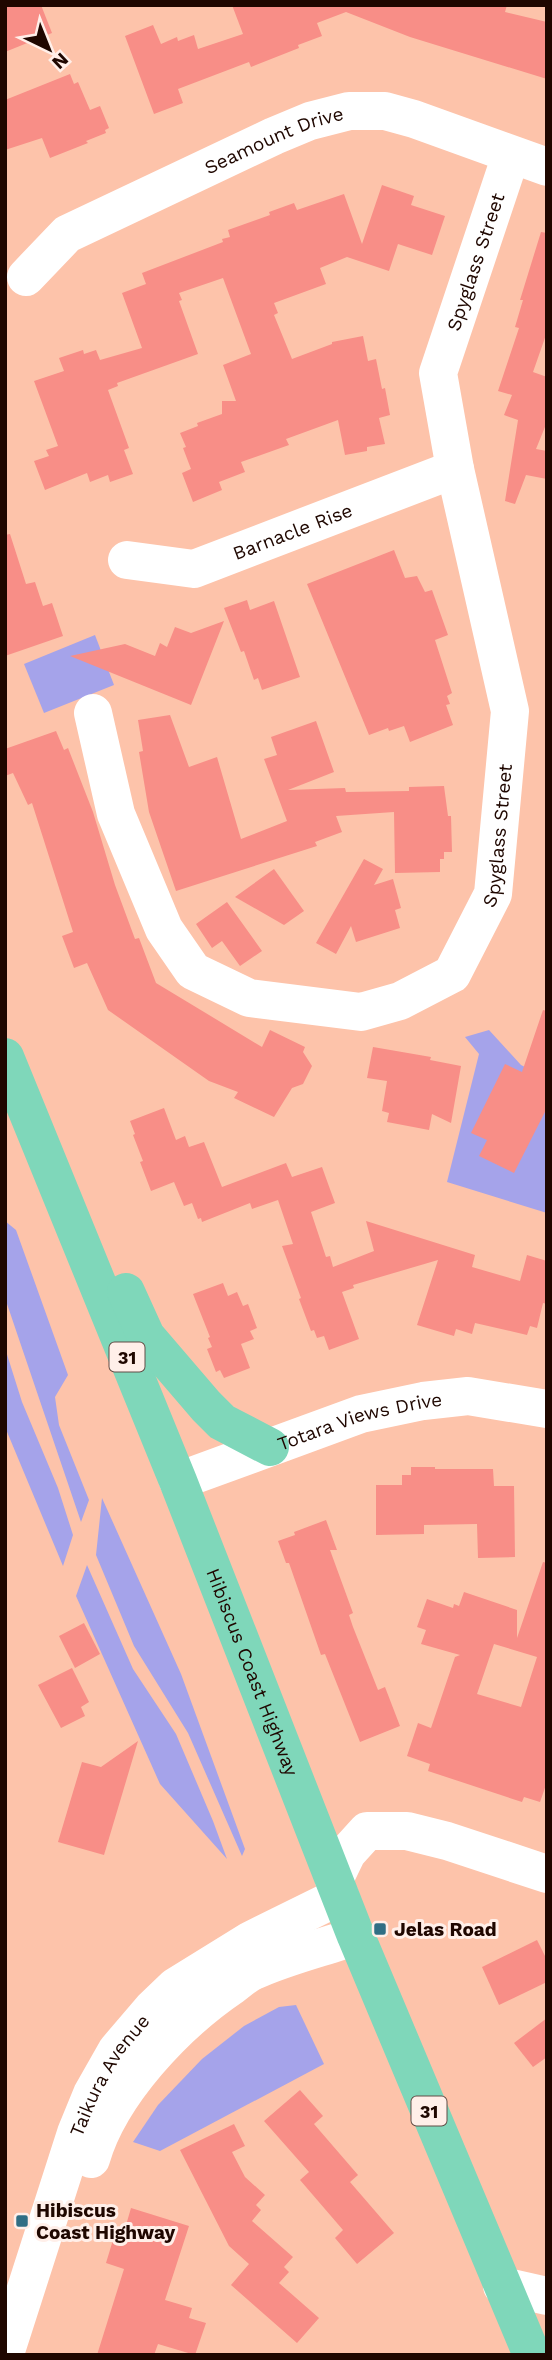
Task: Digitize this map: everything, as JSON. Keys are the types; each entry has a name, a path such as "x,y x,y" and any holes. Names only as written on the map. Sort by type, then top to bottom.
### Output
{"main road":[{"name":"Hibiscus Coast Highway","path":"5,1057 178,1481 356,1937 502,2286 526,2353"},
{"path":"76,1232 115,1268 146,1336 206,1406 222,1422 270,1447"}],"street":[{"name":"Seamount Drive","path":"26,277 67,234 274,136 310,121 349,111 385,111 414,118 547,167"},
{"name":"Spyglass Street","path":"93,713 116,814 164,929 194,971 249,998 361,1012 400,1001 452,974 493,894 510,711 456,469 438,373 511,155"},
{"name":"Barnacle Rise","path":"127,560 194,569 456,469"},
{"name":"Totara Views Drive","path":"178,1481 361,1414 423,1401 468,1396 547,1409"},
{"path":"337,1888 347,1853 367,1830 407,1831 447,1841 547,1874"},
{"name":"Taikura Avenue","path":"5,2354 76,2133 92,2094 117,2050 175,1987 337,1888"},
{"name":"Taikura Avenue","path":"33,2355 95,2144 127,2089 155,2053 205,2004 253,1971 356,1937"},
{"path":"502,2286 547,2296"}],"shaded area":[{"path":"95,635 114,685 44,713 24,664"},
{"path":"489,1030 521,1065 547,1078 547,1213 447,1182 479,1054 465,1037"},
{"path":"5,1221 16,1230 68,1375 55,1397 59,1425 89,1500 81,1522 5,1298"},
{"path":"5,1348 22,1402 58,1488 73,1535 63,1566 5,1427"},
{"path":"102,1498 181,1674 245,1849 242,1856 188,1733 134,1646 96,1555"},
{"path":"87,1565 133,1669 176,1734 227,1859 160,1784 76,1596"},
{"path":"296,2005 324,2064 160,2151 133,2142 158,2105 202,2059 244,2026 279,2007"}],"building":[{"path":"5,5 41,5 52,33 5,52"},
{"path":"232,5 507,5 505,12 547,22 547,79 410,37 346,12 317,23 322,36 298,45 299,48 251,67 249,62 178,89 183,103 154,114 125,36 153,25 161,44 177,37 178,41 194,35 198,49 243,34"},
{"path":"70,74 74,84 78,82 90,110 100,106 109,128 105,130 106,133 50,158 42,138 5,150 5,100"},
{"path":"382,185 414,196 411,205 445,216 432,255 398,244 389,271 347,257 320,268 326,284 274,303 278,313 274,315 292,359 332,342 363,336 368,361 376,359 382,389 385,388 390,415 379,418 385,444 345,455 338,420 286,439 289,445 241,462 245,472 219,482 222,490 193,502 182,473 191,469 180,433 198,426 197,423 222,414 222,401 236,401 223,365 251,354 223,278 179,293 182,300 179,301 198,354 117,383 118,386 108,390 129,448 124,450 133,474 110,482 108,475 90,482 87,473 45,490 34,461 49,456 46,450 58,446 34,381 64,371 59,358 83,350 84,354 96,350 100,360 142,348 122,293 146,284 142,273 223,242 222,239 230,237 228,230 270,215 269,212 294,203 297,210 344,194 362,244"},
{"path":"541,232 547,233 547,332 533,372 547,377 547,422 536,449 547,451 547,479 526,475 515,504 505,501 518,420 504,415 512,395 498,391 519,328 515,327 523,300 520,300"},
{"path":"10,534 26,584 35,582 43,606 52,603 63,636 5,656 5,535"},
{"path":"394,550 405,578 417,576 425,592 432,590 448,635 435,640 452,693 447,696 450,704 446,705 453,725 410,742 404,726 369,735 307,584"},
{"path":"247,600 250,610 274,601 300,677 262,690 258,678 254,680 224,608"},
{"path":"224,621 191,705 70,656 125,644 155,656 160,643 167,647 175,627 191,633"},
{"path":"170,715 189,767 217,757 241,839 287,821 264,759 277,755 271,737 316,721 334,772 288,790 345,788 346,792 409,791 409,787 444,786 448,816 451,816 452,852 444,852 444,859 440,859 440,872 395,873 394,812 336,816 342,832 315,842 317,846 176,891 149,812 139,752 143,751 138,720"},
{"path":"56,731 64,750 68,748 93,812 135,939 139,938 156,983 262,1047 270,1030 305,1047 303,1052 312,1066 303,1084 292,1088 274,1117 234,1098 238,1092 209,1081 108,1010 87,963 74,968 62,936 73,932 32,803 28,805 13,773 5,776 5,749"},
{"path":"364,859 383,869 374,885 393,879 401,908 395,910 400,928 356,942 351,926 336,954 316,943"},
{"path":"274,869 304,911 284,925 235,897"},
{"path":"227,902 262,951 240,966 222,941 212,948 196,924"},
{"path":"543,1010 547,1011 547,1108 514,1173 479,1156 487,1140 471,1133 505,1064 522,1072"},
{"path":"373,1047 431,1057 430,1060 461,1066 451,1123 432,1114 429,1130 387,1122 389,1113 382,1111 387,1081 367,1078"},
{"path":"164,1108 176,1140 185,1136 189,1147 204,1142 222,1187 286,1163 292,1177 322,1167 335,1203 311,1212 326,1257 330,1256 333,1267 374,1251 366,1221 475,1255 472,1267 520,1281 527,1255 547,1261 547,1304 543,1303 537,1328 530,1326 527,1335 475,1323 472,1334 456,1329 454,1336 417,1325 438,1260 353,1285 354,1288 342,1292 359,1339 329,1350 324,1336 317,1338 314,1330 311,1331 299,1299 301,1298 282,1246 293,1244 278,1200 252,1209 250,1203 202,1222 201,1218 198,1219 192,1203 184,1206 174,1182 151,1191 140,1162 143,1161 130,1121"},
{"path":"223,1283 228,1296 237,1292 243,1306 248,1304 257,1328 250,1331 254,1339 241,1344 250,1368 224,1378 220,1370 216,1372 207,1349 212,1347 208,1338 210,1337 193,1294"},
{"path":"411,1467 493,1469 494,1486 514,1486 515,1557 478,1558 477,1524 424,1525 424,1534 376,1535 376,1485 402,1485 402,1475 411,1475"},
{"path":"326,1520 337,1550 330,1550 353,1613 349,1615 353,1627 378,1690 385,1687 400,1726 360,1742 325,1654 321,1655 289,1563 286,1563 278,1541"},
{"path":"543,1562 547,1563 547,1782 540,1802 524,1797 522,1802 428,1771 430,1764 407,1756 418,1723 431,1728 455,1657 460,1655 421,1644 426,1630 417,1627 427,1599 453,1608 454,1604 459,1606 464,1592 517,1610 517,1638","holes":["494,1644 537,1657 521,1707 477,1694"]},
{"path":"84,1623 100,1654 75,1668 59,1636"},
{"path":"72,1668 89,1702 81,1707 85,1716 61,1728 38,1685"},
{"path":"138,1741 104,1855 58,1842 82,1762 101,1767"},
{"path":"537,1940 547,1960 547,1982 499,2005 482,1967"},
{"path":"547,2018 547,2057 533,2067 514,2043"},
{"path":"300,2090 323,2116 314,2124 358,2175 350,2182 394,2233 357,2264 335,2238 343,2230 300,2180 309,2172 264,2121"},
{"path":"234,2124 245,2146 232,2152 245,2177 265,2195 256,2205 261,2210 252,2221 293,2257 284,2267 289,2272 279,2283 319,2318 297,2343 231,2285 249,2264 229,2246 180,2150"},
{"path":"131,2208 189,2226 165,2300 192,2308 189,2318 206,2323 195,2355 158,2344 154,2355 97,2355 124,2269 106,2263 116,2230 124,2232"}],"place":[{"name":"Jelas Road","path":"380,1929"},
{"name":"Hibiscus Coast Highway","path":"22,2221"}]}
